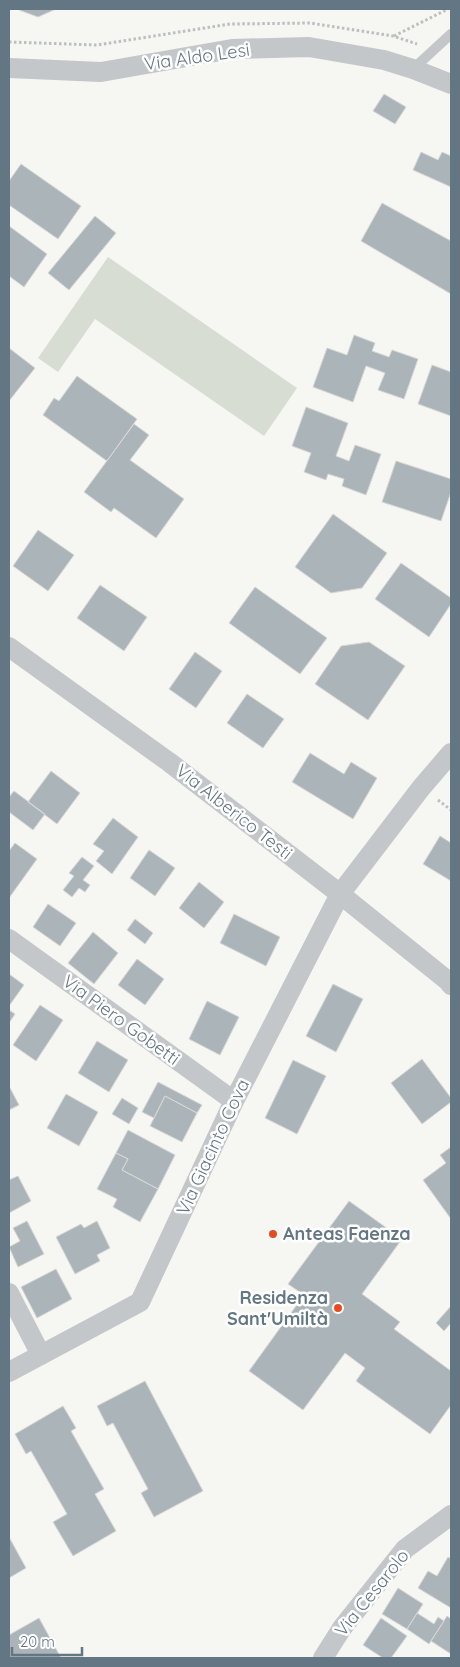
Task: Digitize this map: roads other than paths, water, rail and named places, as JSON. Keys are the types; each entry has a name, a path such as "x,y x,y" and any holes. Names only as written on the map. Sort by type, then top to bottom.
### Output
{"street":[{"name":"Via Aldo Lesi","path":"9,68 101,72 232,49 309,47 384,60 451,84"},
{"name":"Via Alberico Testi","path":"9,647 169,762 340,894 451,985"},
{"name":"Via Giacinto Cova","path":"9,1372 140,1302 234,1101 340,894 421,788 451,753"},
{"name":"Via Piero Gobetti","path":"9,939 234,1101"},
{"path":"9,1293 41,1355"},
{"name":"Via Cesarolo","path":"324,1658 342,1628 405,1549 451,1515"}],"lane":[{"path":"413,69 451,34"}],"place":[{"name":"Anteas Faenza","path":"273,1234"},
{"name":"Residenza Sant'Umiltà","path":"338,1308"}]}
